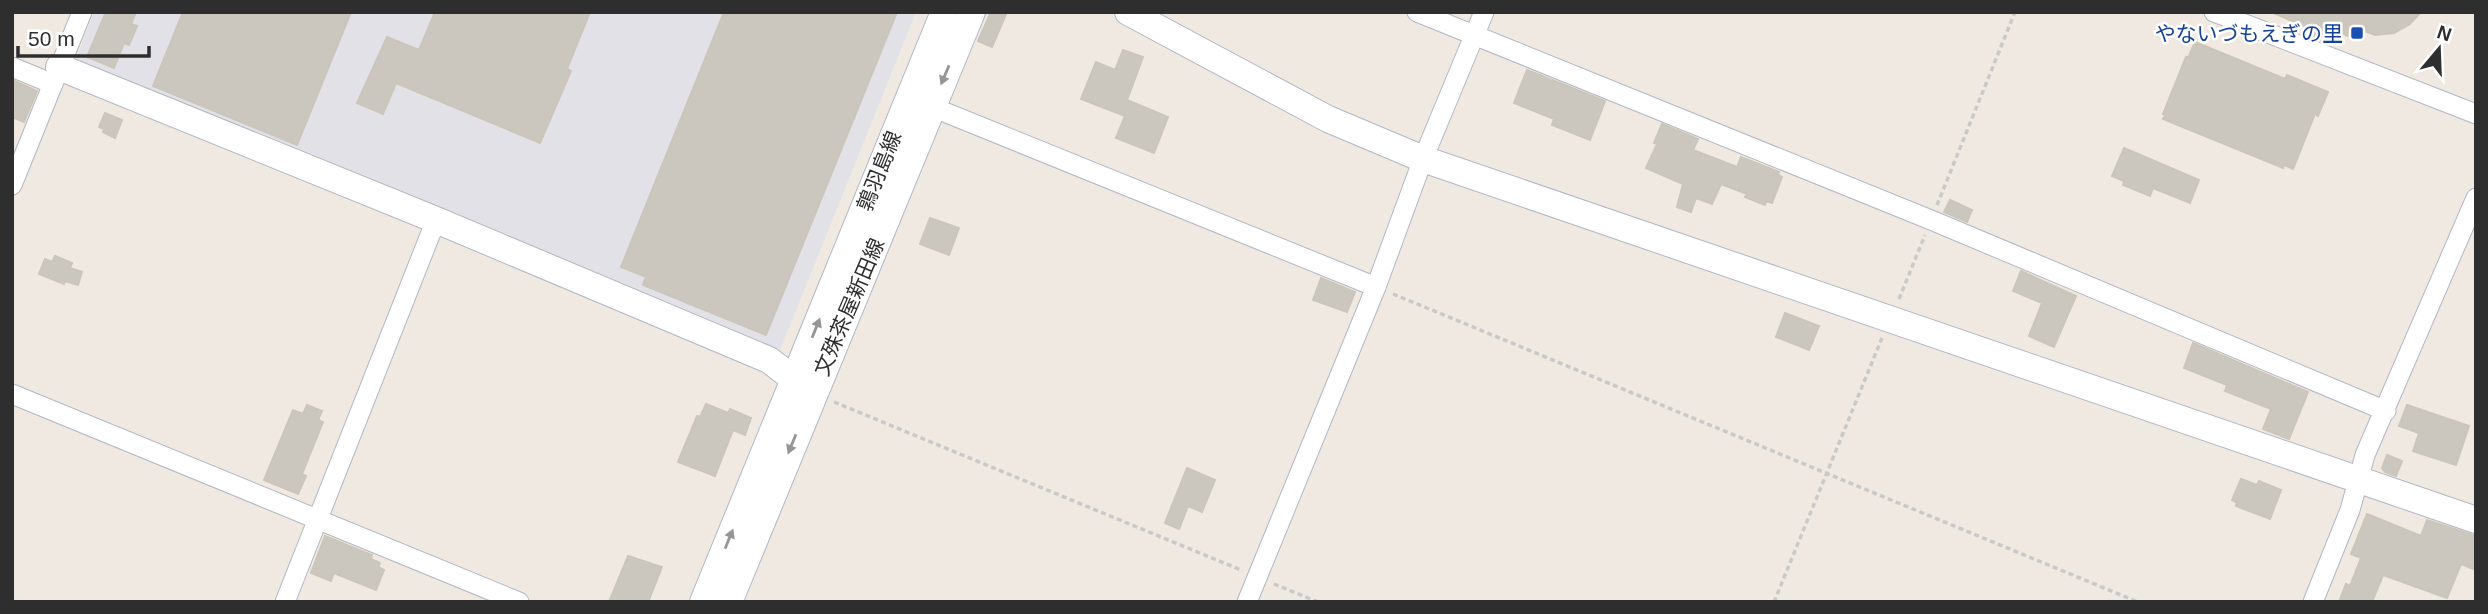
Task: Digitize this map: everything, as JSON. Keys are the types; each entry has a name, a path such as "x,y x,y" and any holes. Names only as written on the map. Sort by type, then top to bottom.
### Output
{"street":[{"path":"12,185 82,12"},
{"name":"鶉羽島線","path":"703,602 804,386 944,12"},
{"name":"文殊茶屋新田線","path":"729,602 804,386 932,107 972,12"},
{"path":"1128,12 1328,119 1423,159 2476,520"},
{"path":"1417,12 1931,220 2386,411"},
{"path":"1247,602 1376,287 1423,159 1484,12"},
{"path":"2214,12 2476,114"},
{"path":"12,67 56,76 436,220 769,360 804,386"},
{"path":"932,107 1376,287"},
{"path":"2313,602 2350,510 2365,455 2476,198"},
{"path":"285,602 436,220"},
{"path":"12,394 519,602"}],"path":[{"path":"1774,602 2015,12"},
{"path":"1376,287 2138,602"},
{"path":"804,386 1318,602"}],"shaded area":[{"path":"94,12 916,12 780,350 74,64"}],"building":[{"path":"106,12 136,12 131,24 137,26 129,45 124,43 114,68 87,57"},
{"path":"183,12 351,12 297,145 153,86"},
{"path":"435,12 590,12 567,69 571,71 540,143 396,83 383,114 357,103 387,37 419,50"},
{"path":"724,12 897,12 766,335 643,285 646,277 621,267"},
{"path":"991,12 1007,12 992,47 978,41"},
{"path":"2271,12 2421,12 2410,24 2394,33 2375,35 2352,26 2348,36 2331,29 2326,42 2308,35 2311,29"},
{"path":"2195,42 2285,79 2287,75 2328,92 2318,116 2315,114 2293,169 2284,165 2283,168 2163,119 2186,57 2188,58"},
{"path":"1123,50 1143,57 1127,100 1168,117 1154,153 1116,138 1125,116 1081,99 1096,62 1115,70"},
{"path":"1527,70 1605,101 1590,140 1552,125 1554,119 1514,103"},
{"path":"12,80 37,91 24,122 12,117"},
{"path":"105,113 122,120 115,138 99,127"},
{"path":"1662,124 1698,139 1693,150 1737,167 1741,157 1779,172 1778,175 1782,177 1772,203 1766,201 1765,205 1745,197 1747,194 1721,184 1712,204 1696,198 1691,212 1677,207 1683,184 1646,168 1657,144 1654,143"},
{"path":"2124,148 2199,180 2190,203 2153,188 2150,196 2123,185 2124,181 2112,176"},
{"path":"1950,200 1972,210 1967,222 1944,212"},
{"path":"930,218 959,228 949,255 920,244"},
{"path":"55,256 72,263 70,268 82,272 78,285 65,281 64,284 39,274 45,259 52,262"},
{"path":"2021,271 2076,296 2054,347 2029,336 2042,303 2013,291"},
{"path":"1321,278 1355,292 1347,312 1313,300"},
{"path":"1785,313 1819,326 1809,350 1776,337"},
{"path":"2193,343 2308,392 2289,439 2263,429 2271,409 2225,391 2227,385 2184,368"},
{"path":"706,404 728,413 730,409 751,418 745,435 733,430 715,476 678,462 697,416 700,417"},
{"path":"307,405 322,411 318,420 323,422 302,474 306,476 298,494 264,480 293,410 303,414"},
{"path":"2407,405 2469,426 2456,465 2413,451 2419,433 2399,426"},
{"path":"2387,455 2402,461 2396,476 2382,468"},
{"path":"1187,468 1215,480 1202,512 1188,506 1179,529 1165,523"},
{"path":"2241,479 2257,485 2259,481 2281,490 2270,519 2236,506 2237,503 2232,500"},
{"path":"2367,514 2421,536 2427,520 2476,536 2476,570 2461,564 2447,598 2383,575 2372,602 2339,602 2346,584 2350,586 2361,558 2351,554"},
{"path":"325,536 372,555 371,559 380,563 378,567 384,570 376,590 334,573 331,581 311,573"},
{"path":"628,556 662,567 648,602 609,602"}],"place":[{"name":"やないづもえぎの里","path":"2357,33"}]}
